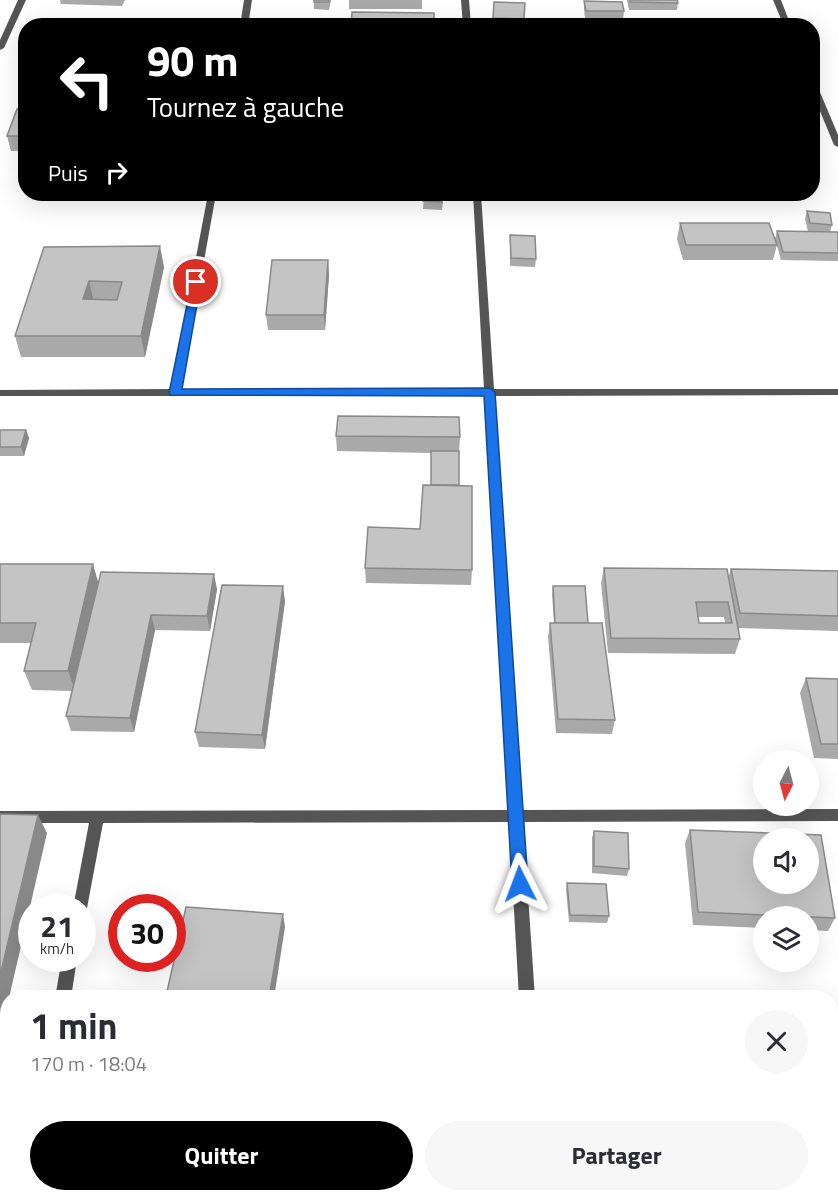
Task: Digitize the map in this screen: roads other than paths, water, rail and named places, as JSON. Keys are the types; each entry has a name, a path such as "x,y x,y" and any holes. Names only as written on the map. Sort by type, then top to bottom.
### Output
{"street":[{"path":"0,48 22,0"},
{"path":"245,18 248,0"},
{"path":"465,0 466,18"},
{"path":"777,0 785,18"},
{"path":"820,102 838,145"},
{"path":"175,393 211,201"},
{"path":"477,201 527,990"},
{"path":"0,393 838,392"},
{"path":"0,817 838,815"},
{"path":"83,894 97,816"},
{"path":"64,990 68,972"}]}
